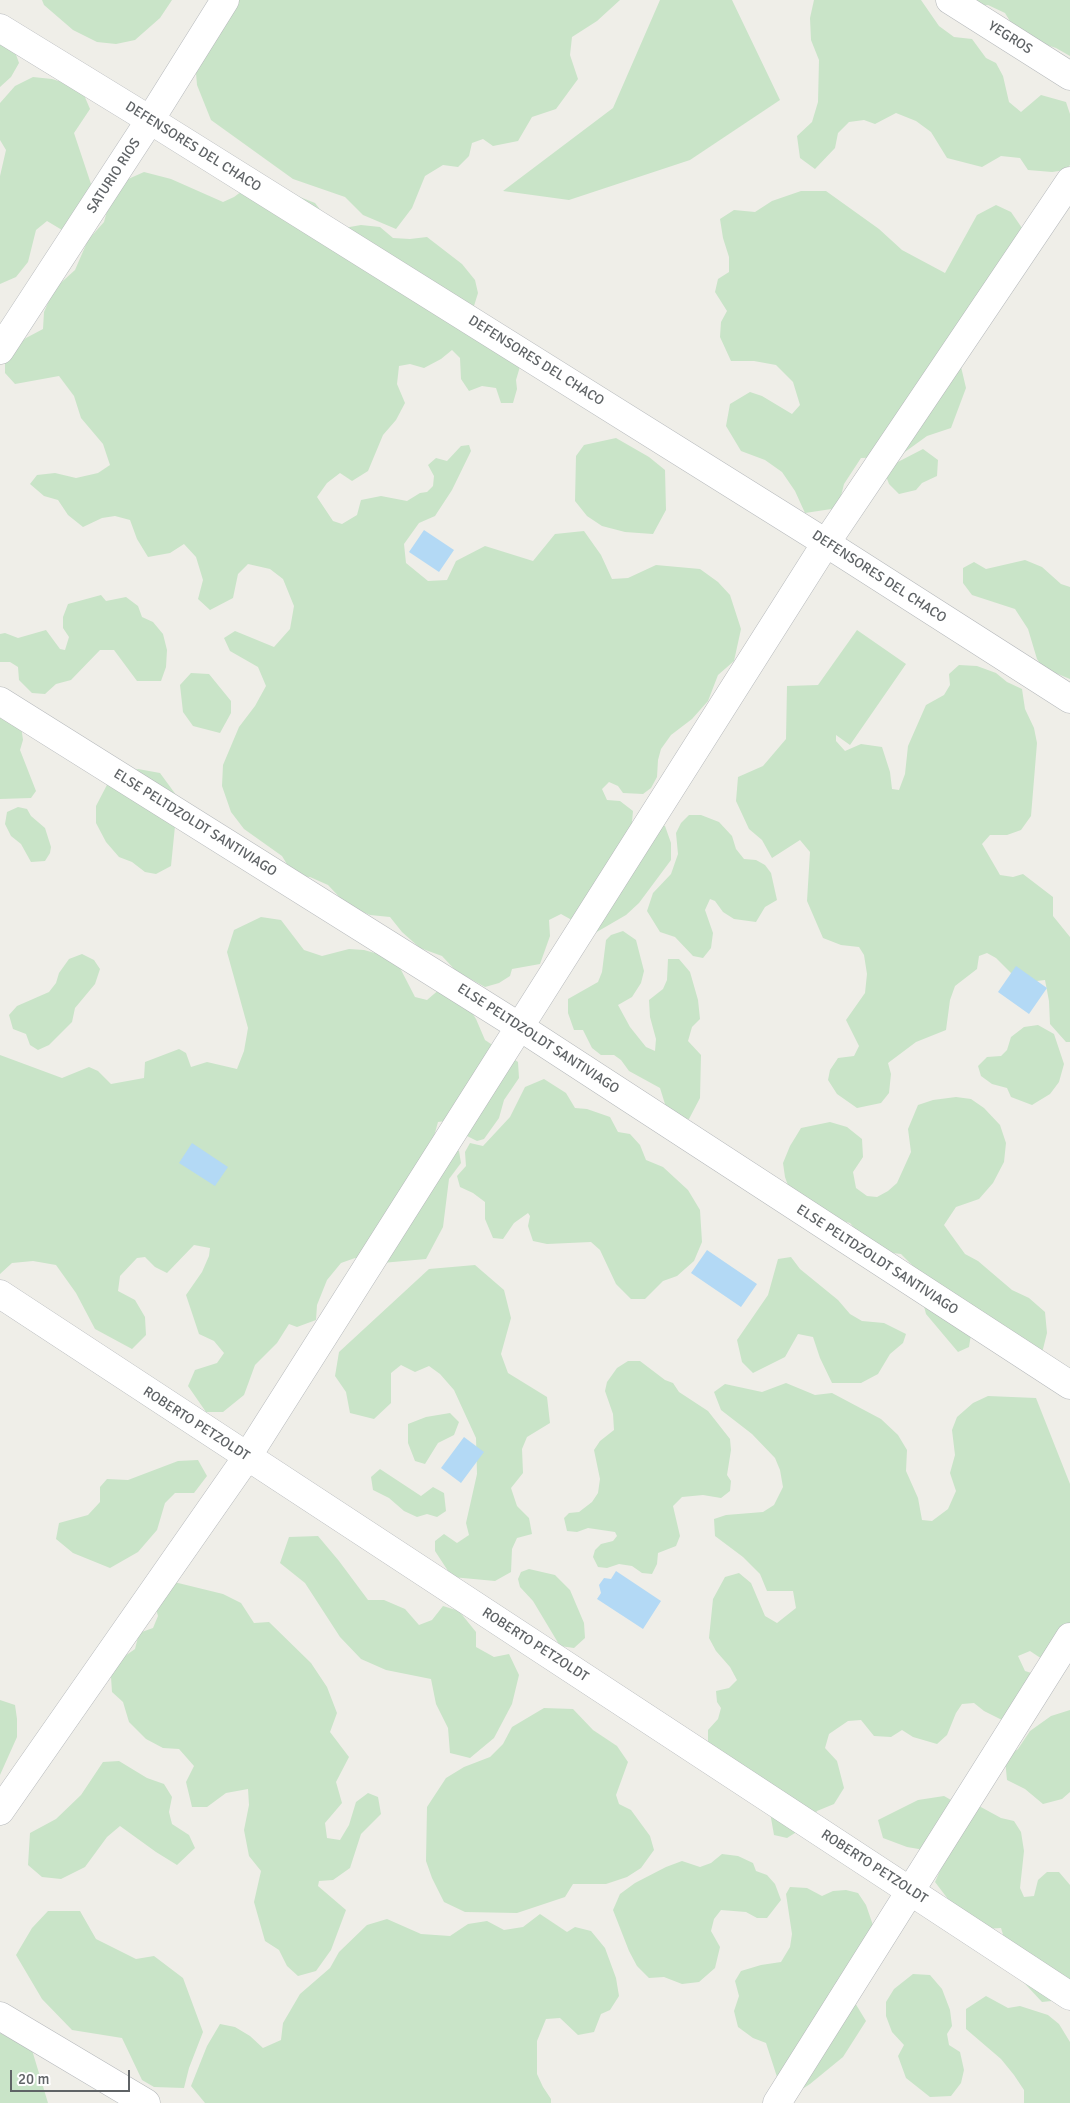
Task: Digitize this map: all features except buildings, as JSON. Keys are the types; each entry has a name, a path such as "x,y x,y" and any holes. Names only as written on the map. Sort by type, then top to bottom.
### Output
{"street":[{"name":"SATURIO RIOS","path":"0,350 150,120 225,0"},
{"name":"YEGROS","path":"950,0 1070,76"},
{"name":"DEFENSORES DEL CHACO","path":"0,28 826,543 1070,699"},
{"path":"0,1811 247,1457 826,543 1070,181"},
{"name":"ELSE PELTDZOLDT SANTIVIAGO","path":"0,701 520,1026 1070,1385"},
{"name":"ROBERTO PETZOLDT","path":"0,1294 1070,1996"},
{"path":"777,2103 1070,1637"},
{"path":"0,2016 146,2103"}],"green space":[{"path":"42,0 172,0 160,18 135,40 116,44 97,42 73,30 44,5"},
{"path":"225,0 620,0 597,21 572,37 570,55 578,79 556,109 532,117 518,141 493,146 483,139 472,143 469,156 458,167 443,165 425,176 412,208 396,229 363,215 345,197 293,179 211,120 197,85 194,48"},
{"path":"660,0 732,0 780,100 690,160 569,200 503,191 613,108"},
{"path":"814,0 921,0 939,26 954,37 972,39 986,58 996,63 1003,76 1009,102 1021,112 1041,95 1066,102 1070,114 1070,165 1066,170 1052,172 1028,170 1020,158 1001,156 982,167 947,158 931,132 916,121 896,113 875,124 864,120 849,122 838,133 835,148 815,169 800,158 797,136 812,122 818,102 819,60 811,40 810,18"},
{"path":"967,0 1070,0 1070,56 1056,48 1019,36 1005,13 988,5 978,6"},
{"path":"0,43 14,49 19,63 11,77 0,87"},
{"path":"33,77 52,79 68,84 84,95 90,109 74,133 94,193 62,230 47,221 36,230 28,262 16,277 0,284 0,176 6,150 0,140 0,103 15,86"},
{"path":"144,172 171,179 223,202 234,197 257,180 315,203 329,221 344,228 361,225 380,227 393,238 427,237 462,264 475,280 478,293 474,306 527,343 516,380 517,389 513,403 501,403 496,388 482,386 469,391 461,379 460,358 452,350 441,359 424,368 410,364 399,366 397,384 405,403 396,420 383,435 368,471 352,481 340,473 327,483 317,497 333,521 342,524 357,515 361,500 381,496 407,501 420,493 427,492 433,486 434,476 428,465 436,458 447,461 461,446 469,445 471,451 452,490 435,516 419,523 404,544 406,563 428,581 447,580 456,561 485,546 533,561 555,534 584,531 601,555 612,579 628,578 656,565 700,569 718,582 730,595 741,629 734,661 718,675 708,701 692,719 671,735 661,749 657,777 651,788 643,794 623,793 618,786 609,782 602,789 607,800 620,801 633,811 632,822 655,820 665,826 671,843 671,860 639,903 626,915 595,933 561,914 549,920 550,936 540,964 512,969 510,976 499,983 485,987 456,971 442,956 420,948 402,932 390,917 370,915 347,905 328,885 310,877 294,876 282,856 244,829 231,812 222,786 223,765 239,727 255,706 266,686 258,667 230,651 224,638 235,631 274,647 290,629 294,606 283,579 270,569 248,564 238,574 233,598 210,610 198,599 203,580 196,557 184,544 170,553 148,557 137,539 130,520 115,516 102,518 83,527 68,515 58,500 44,496 30,484 37,475 55,473 76,478 98,473 110,465 103,444 81,418 74,396 59,376 15,384 5,373 5,356 26,338 43,329 44,312 54,289 75,270 88,240 104,222 112,193 126,180"},
{"path":"801,191 826,191 879,229 902,250 945,273 977,215 996,205 1011,212 1022,228 991,279 975,297 954,337 966,388 951,428 927,436 898,457 861,458 844,484 838,508 805,513 795,491 782,472 765,460 741,451 726,426 730,404 750,392 762,396 792,414 800,405 793,382 776,365 754,361 731,361 720,337 721,322 727,311 715,292 718,279 729,272 729,257 720,219 734,210 755,212 772,201"},
{"path":"616,438 649,457 665,470 666,510 653,534 625,532 602,526 587,516 575,501 576,456 584,445"},
{"path":"923,449 938,460 937,476 922,483 916,490 899,494 889,484 886,476 892,465"},
{"path":"1025,560 1042,567 1061,584 1070,587 1070,679 1043,668 1037,659 1028,629 1015,609 972,595 963,583 963,568 974,562 986,569"},
{"path":"101,595 106,601 126,597 138,606 142,617 153,622 163,634 167,650 166,667 161,681 137,681 114,650 100,650 71,680 56,684 45,694 32,693 19,680 18,667 10,662 0,662 0,634 5,633 18,638 46,630 60,649 65,650 69,637 63,628 63,617 68,604"},
{"path":"857,630 906,664 850,745 836,735 836,741 845,751 861,744 882,747 890,772 892,789 899,790 905,774 908,746 926,705 944,695 950,685 949,674 959,665 977,666 996,673 1007,682 1022,689 1025,709 1034,728 1037,743 1031,816 1021,830 1007,835 990,835 982,844 1000,875 1013,877 1023,874 1053,897 1053,916 1070,937 1070,1042 1066,1042 1050,1024 1049,1001 1045,980 1028,982 1015,977 996,958 987,953 979,956 977,969 955,986 950,1000 946,1030 916,1042 888,1063 891,1074 889,1093 881,1103 857,1108 837,1094 828,1080 830,1070 838,1058 854,1056 859,1046 846,1020 865,993 867,974 864,955 859,947 841,945 823,938 807,901 810,852 800,840 772,858 762,840 749,829 736,801 738,777 763,766 786,739 787,686 818,685"},
{"path":"191,673 209,674 231,701 231,713 220,733 193,726 183,712 180,685"},
{"path":"0,696 21,726 23,740 20,750 36,791 31,798 0,799"},
{"path":"138,769 160,773 182,803 175,826 171,866 156,874 145,872 132,862 119,857 106,842 96,823 96,806 109,781"},
{"path":"18,807 27,809 31,816 45,828 51,847 45,861 31,862 21,844 11,836 5,824 7,812"},
{"path":"689,815 701,815 719,822 732,836 736,849 744,859 756,860 765,865 771,873 777,900 765,907 756,922 734,919 723,912 715,901 710,899 705,910 713,933 711,948 703,958 693,956 675,937 660,932 647,911 653,893 671,874 678,854 676,833 681,823"},
{"path":"261,917 281,920 304,950 322,956 349,949 364,950 382,955 399,966 415,997 427,1000 441,988 465,1002 476,1019 485,1040 518,1062 519,1078 504,1100 499,1118 484,1139 477,1141 461,1133 446,1121 438,1122 433,1140 459,1151 461,1163 449,1179 443,1227 426,1259 382,1263 355,1258 341,1263 327,1280 317,1305 316,1320 297,1327 289,1324 277,1343 255,1365 244,1395 223,1412 206,1412 188,1386 195,1370 217,1363 224,1353 214,1341 199,1334 186,1295 202,1272 209,1256 210,1248 194,1245 167,1273 155,1267 145,1257 137,1258 120,1276 118,1291 135,1300 145,1317 146,1335 132,1349 95,1329 76,1293 56,1265 33,1261 12,1263 0,1274 0,1055 62,1078 89,1067 98,1071 111,1084 144,1078 145,1062 179,1049 186,1053 191,1067 207,1062 237,1069 244,1051 248,1028 227,952 234,930"},
{"path":"623,931 636,940 644,971 641,983 632,997 618,1005 630,1027 646,1047 655,1051 656,1039 650,1017 649,1000 663,989 667,980 668,959 679,959 690,972 698,1000 700,1019 692,1027 688,1041 701,1055 700,1098 689,1119 669,1117 660,1088 629,1071 621,1060 614,1055 601,1055 592,1048 583,1030 574,1030 568,1013 568,999 598,982 602,972 606,940 611,935"},
{"path":"82,954 94,960 100,969 95,984 75,1008 72,1022 49,1045 38,1050 30,1045 26,1034 13,1029 9,1015 17,1006 49,992 69,959"},
{"path":"1038,1025 1054,1034 1064,1064 1059,1082 1050,1094 1032,1105 1011,1097 1007,1088 992,1084 981,1076 978,1066 987,1057 1001,1056 1007,1050 1011,1037 1024,1027"},
{"path":"544,1079 566,1093 575,1108 587,1109 610,1117 618,1132 630,1134 640,1145 646,1160 663,1167 688,1190 700,1210 702,1242 694,1261 677,1276 663,1281 645,1299 631,1299 616,1284 600,1250 591,1242 547,1244 533,1241 528,1226 530,1216 528,1213 514,1223 503,1239 493,1238 485,1219 485,1202 473,1193 460,1187 457,1176 466,1166 465,1152 470,1143 483,1146 510,1117 525,1087"},
{"path":"956,1097 971,1099 984,1108 1000,1125 1006,1143 1004,1162 993,1183 979,1199 956,1207 944,1225 965,1254 978,1261 1012,1290 1029,1298 1045,1312 1047,1333 1041,1357 973,1322 969,1347 958,1352 926,1314 914,1267 901,1254 885,1252 864,1239 850,1223 836,1219 791,1194 785,1177 783,1163 790,1146 801,1128 830,1122 847,1127 862,1139 863,1157 853,1172 856,1188 867,1196 877,1197 897,1183 911,1152 908,1129 918,1105 933,1100"},
{"path":"791,1257 800,1269 838,1300 850,1314 862,1321 884,1323 906,1334 903,1343 890,1354 878,1374 861,1383 832,1383 820,1358 813,1337 798,1334 785,1357 753,1373 742,1362 737,1340 768,1295 778,1259"},
{"path":"475,1265 504,1290 511,1318 501,1354 508,1373 547,1397 550,1423 527,1437 522,1449 523,1473 511,1488 517,1506 529,1518 532,1534 517,1538 512,1549 511,1572 495,1581 452,1577 435,1551 435,1541 444,1534 457,1543 469,1535 466,1523 477,1474 476,1438 454,1390 440,1374 429,1366 415,1372 401,1365 391,1373 391,1403 374,1419 350,1413 346,1392 335,1376 339,1352 429,1269"},
{"path":"628,1361 640,1361 665,1380 673,1383 679,1392 708,1411 730,1439 731,1450 727,1475 731,1481 730,1491 721,1498 703,1495 682,1497 673,1506 680,1536 676,1546 658,1553 657,1564 652,1574 642,1573 632,1566 619,1564 607,1568 598,1567 593,1557 595,1550 601,1544 613,1541 617,1536 615,1532 588,1528 577,1532 567,1531 564,1518 569,1513 579,1512 592,1502 598,1493 600,1479 594,1450 600,1441 614,1430 613,1414 605,1391 607,1382 617,1368"},
{"path":"786,1383 815,1395 832,1393 881,1419 898,1435 907,1450 906,1471 918,1498 922,1520 932,1521 948,1509 956,1491 950,1473 955,1455 952,1430 957,1417 973,1403 988,1396 1036,1398 1070,1484 1070,1660 1042,1659 1030,1651 1018,1656 1025,1671 1041,1676 1042,1703 1037,1716 1019,1720 1002,1720 984,1711 974,1703 962,1704 947,1735 937,1744 913,1737 902,1730 891,1737 874,1736 861,1720 848,1721 829,1734 825,1748 837,1761 844,1788 834,1804 817,1811 806,1826 787,1838 774,1835 768,1801 708,1753 708,1730 718,1719 721,1708 717,1702 716,1691 729,1688 737,1680 709,1638 713,1599 725,1577 739,1573 751,1583 765,1616 777,1623 796,1608 793,1591 767,1591 760,1574 743,1557 715,1536 714,1519 726,1515 763,1512 774,1505 783,1487 780,1470 775,1458 752,1434 721,1410 714,1392 725,1384 762,1392"},
{"path":"450,1413 459,1422 454,1435 438,1443 425,1464 415,1461 408,1443 408,1424 426,1417"},
{"path":"198,1460 207,1476 194,1493 175,1493 165,1503 157,1530 138,1552 110,1568 73,1553 56,1539 59,1523 88,1515 100,1502 100,1487 107,1479 128,1480 178,1461"},
{"path":"380,1469 421,1496 433,1487 444,1493 446,1511 437,1517 427,1514 417,1517 404,1511 389,1498 373,1490 371,1477"},
{"path":"318,1536 368,1600 384,1600 405,1609 419,1625 432,1620 443,1606 459,1611 476,1632 476,1647 494,1657 509,1654 519,1675 512,1704 494,1738 470,1758 450,1753 448,1728 436,1704 431,1679 386,1670 361,1659 340,1637 305,1583 280,1563 289,1537"},
{"path":"529,1569 555,1575 570,1590 584,1623 585,1638 574,1648 560,1646 533,1601 520,1587 518,1579 521,1572"},
{"path":"174,1582 223,1594 241,1603 254,1623 269,1622 311,1663 327,1687 337,1713 330,1732 349,1757 336,1782 342,1803 325,1823 327,1838 340,1840 349,1825 356,1802 368,1793 378,1797 381,1814 361,1834 350,1868 333,1880 319,1881 318,1886 346,1910 331,1950 316,1971 298,1976 287,1966 279,1950 265,1941 254,1902 261,1871 249,1856 244,1830 249,1805 248,1789 226,1793 207,1807 192,1807 186,1782 194,1766 179,1749 163,1748 146,1739 129,1722 123,1702 112,1692 111,1677 118,1661 135,1649 139,1633 153,1628 158,1616 153,1598"},
{"path":"0,1700 15,1705 17,1737 0,1775"},
{"path":"544,1708 573,1709 593,1730 617,1746 628,1762 616,1795 619,1804 631,1810 650,1836 654,1850 641,1868 627,1877 606,1884 573,1884 565,1897 517,1913 465,1912 444,1902 432,1878 426,1861 427,1807 446,1778 464,1767 490,1757 503,1744 512,1727"},
{"path":"1070,1710 1070,1792 1062,1799 1043,1804 1025,1789 1007,1780 1005,1759 1018,1749 1030,1731 1051,1716"},
{"path":"119,1761 147,1778 164,1784 172,1797 169,1812 172,1824 189,1835 195,1848 177,1865 120,1826 107,1837 85,1867 61,1879 42,1877 28,1865 30,1833 56,1819 81,1795 103,1762"},
{"path":"944,1796 958,1804 979,1806 1001,1818 1014,1821 1021,1832 1024,1851 1020,1888 1024,1897 1034,1896 1038,1880 1047,1872 1059,1872 1070,1885 1070,1996 1061,2000 1042,2002 1015,1973 1001,1928 985,1929 954,1907 935,1882 942,1866 930,1851 907,1847 883,1838 878,1820 918,1800"},
{"path":"722,1854 738,1856 753,1863 756,1871 767,1875 775,1884 781,1900 767,1918 757,1918 746,1912 721,1910 714,1919 711,1931 720,1947 715,1968 699,1982 682,1984 664,1977 649,1978 637,1966 629,1951 613,1910 620,1894 635,1883 666,1867 682,1861 700,1867 711,1863"},
{"path":"790,1887 807,1888 822,1896 833,1891 846,1890 858,1893 866,1905 875,1931 849,1993 866,2021 843,2057 810,2084 793,2095 778,2080 766,2043 753,2038 738,2027 734,2011 739,1996 735,1981 741,1971 781,1962 790,1947 792,1934 786,1894"},
{"path":"48,1911 80,1911 96,1939 136,1959 154,1956 183,1978 203,2032 189,2068 184,2088 154,2087 142,2080 122,2038 72,2030 42,1999 16,1955 32,1928"},
{"path":"540,1914 567,1932 575,1927 591,1931 605,1948 616,1978 619,1996 610,2010 601,2014 594,2032 578,2035 560,2018 546,2019 537,2041 537,2074 551,2099 551,2103 205,2103 191,2086 207,2046 220,2024 235,2027 250,2036 263,2048 281,2040 283,2023 300,1994 330,1968 339,1952 367,1925 387,1919 421,1934 450,1936 468,1924 487,1921 504,1930 523,1927"},
{"path":"913,1974 930,1975 942,1989 950,2010 952,2026 947,2034 949,2045 960,2052 964,2070 961,2083 951,2096 930,2097 906,2078 898,2056 904,2045 892,2032 886,2016 886,2002 894,1989"},
{"path":"986,1996 1008,2008 1020,2006 1048,2015 1059,2024 1070,2042 1070,2103 1024,2103 1024,2090 1014,2075 1001,2059 966,2029 966,2009"},
{"path":"0,2033 32,2050 48,2103 0,2103"}],"water":[{"path":"424,530 454,550 439,572 409,552"},
{"path":"1016,966 1047,988 1029,1014 998,992"},
{"path":"192,1143 228,1167 215,1186 179,1163"},
{"path":"707,1250 757,1284 741,1307 691,1273"},
{"path":"464,1437 484,1452 461,1483 441,1468"},
{"path":"616,1571 661,1601 643,1629 597,1599 601,1593 599,1585 604,1578 611,1579"}]}
